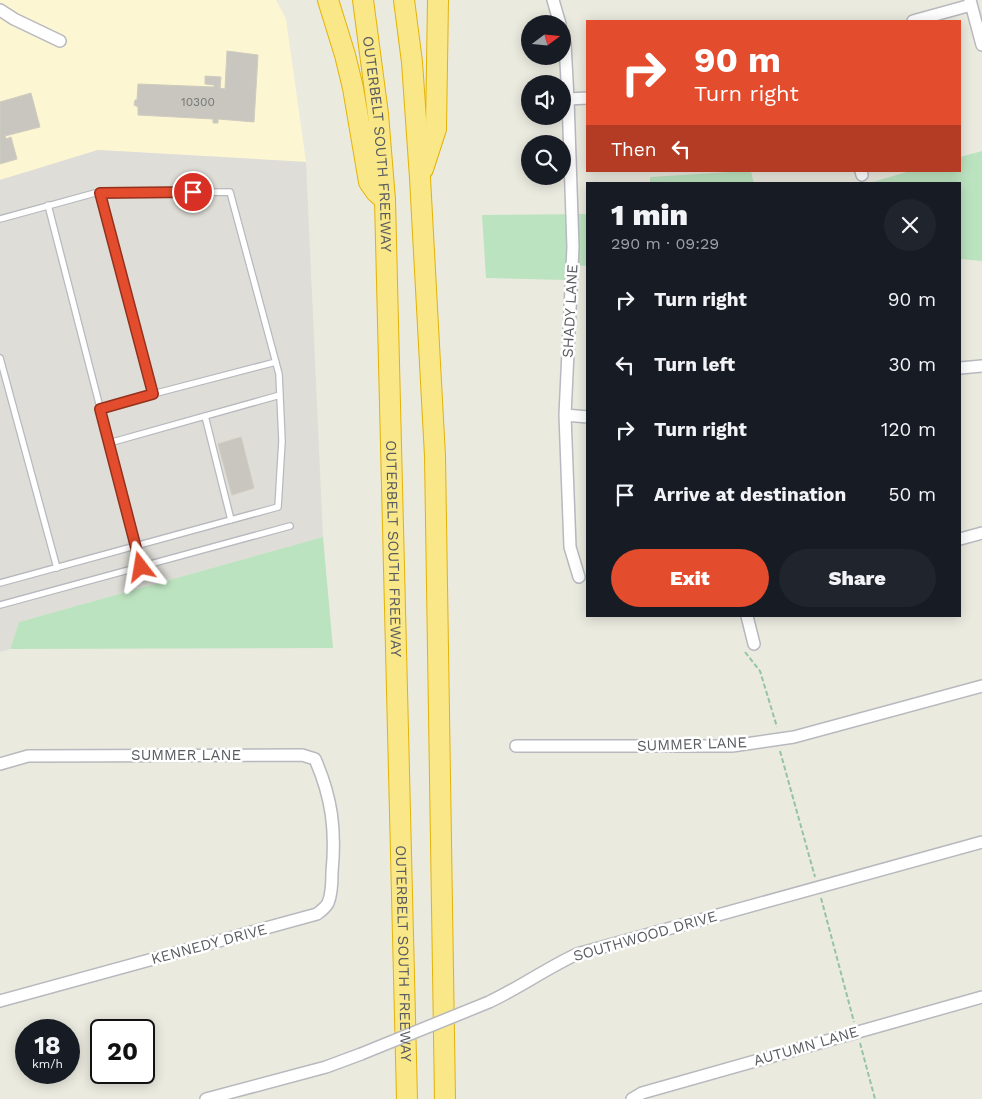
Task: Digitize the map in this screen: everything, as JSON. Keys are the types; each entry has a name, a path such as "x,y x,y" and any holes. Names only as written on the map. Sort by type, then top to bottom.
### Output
{"highway":[{"path":"328,0 353,88 369,182 384,200"},
{"name":"OUTERBELT SOUTH FREEWAY","path":"363,0 378,114 384,200 407,1099"},
{"path":"404,0 412,62 420,178 435,456 446,1099"},
{"path":"420,178 436,129 438,0"}],"street":[{"path":"553,0 557,15"},
{"path":"916,20 970,3 982,45"},
{"path":"0,10 14,19 60,41"},
{"path":"571,99 586,98"},
{"name":"SHADY LANE","path":"569,125 573,247 565,415 570,547 579,577"},
{"path":"961,368 982,366"},
{"path":"565,415 586,417"},
{"path":"961,539 982,533"},
{"path":"747,617 754,644"},
{"name":"SUMMER LANE","path":"516,746 732,746 794,737 982,686"},
{"name":"SUMMER LANE","path":"0,764 28,756 302,755 315,759 332,815"},
{"name":"KENNEDY DRIVE","path":"0,1001 317,914 328,904 334,834 332,815"},
{"name":"SOUTHWOOD DRIVE","path":"206,1099 326,1067 361,1054 489,1002 577,954 982,842"},
{"name":"AUTUMN LANE","path":"632,1099 642,1093 982,997"}],"lane":[{"path":"0,219 100,193 230,192 279,374 282,441 278,507 0,583"},
{"path":"100,193 153,394"},
{"path":"48,205 141,567"},
{"path":"0,358 56,568"},
{"path":"100,409 276,362"},
{"path":"109,443 280,396"},
{"path":"205,416 231,520"},
{"path":"0,605 290,526"}],"path":[{"path":"742,647 760,671 777,730"},
{"path":"780,752 815,878"},
{"path":"821,899 854,1022"},
{"path":"860,1044 876,1099"}],"shaded area":[{"path":"0,0 276,0 286,19 306,162 98,150 0,180"},
{"path":"98,150 306,162 323,537 19,622 10,649 0,652 0,180"}],"green space":[{"path":"982,151 982,261 961,259 961,182 873,182 907,172 961,172 961,157"},
{"path":"751,172 754,182 650,182 650,177"},
{"path":"586,214 586,266 565,265 565,280 486,278 482,215"},
{"path":"323,537 333,648 10,649 19,622"}],"building":[{"path":"227,51 258,55 254,122 218,119 218,123 213,123 213,119 138,115 138,107 134,105 135,100 137,100 138,84 214,87 214,85 205,84 205,76 221,77 220,88 225,89"},
{"path":"31,93 40,127 5,136 6,139 11,137 17,159 0,164 0,102"},
{"path":"241,437 254,488 232,495 218,444"}],"route":[{"path":"141,567 100,409 153,394 100,193 193,192"}]}
